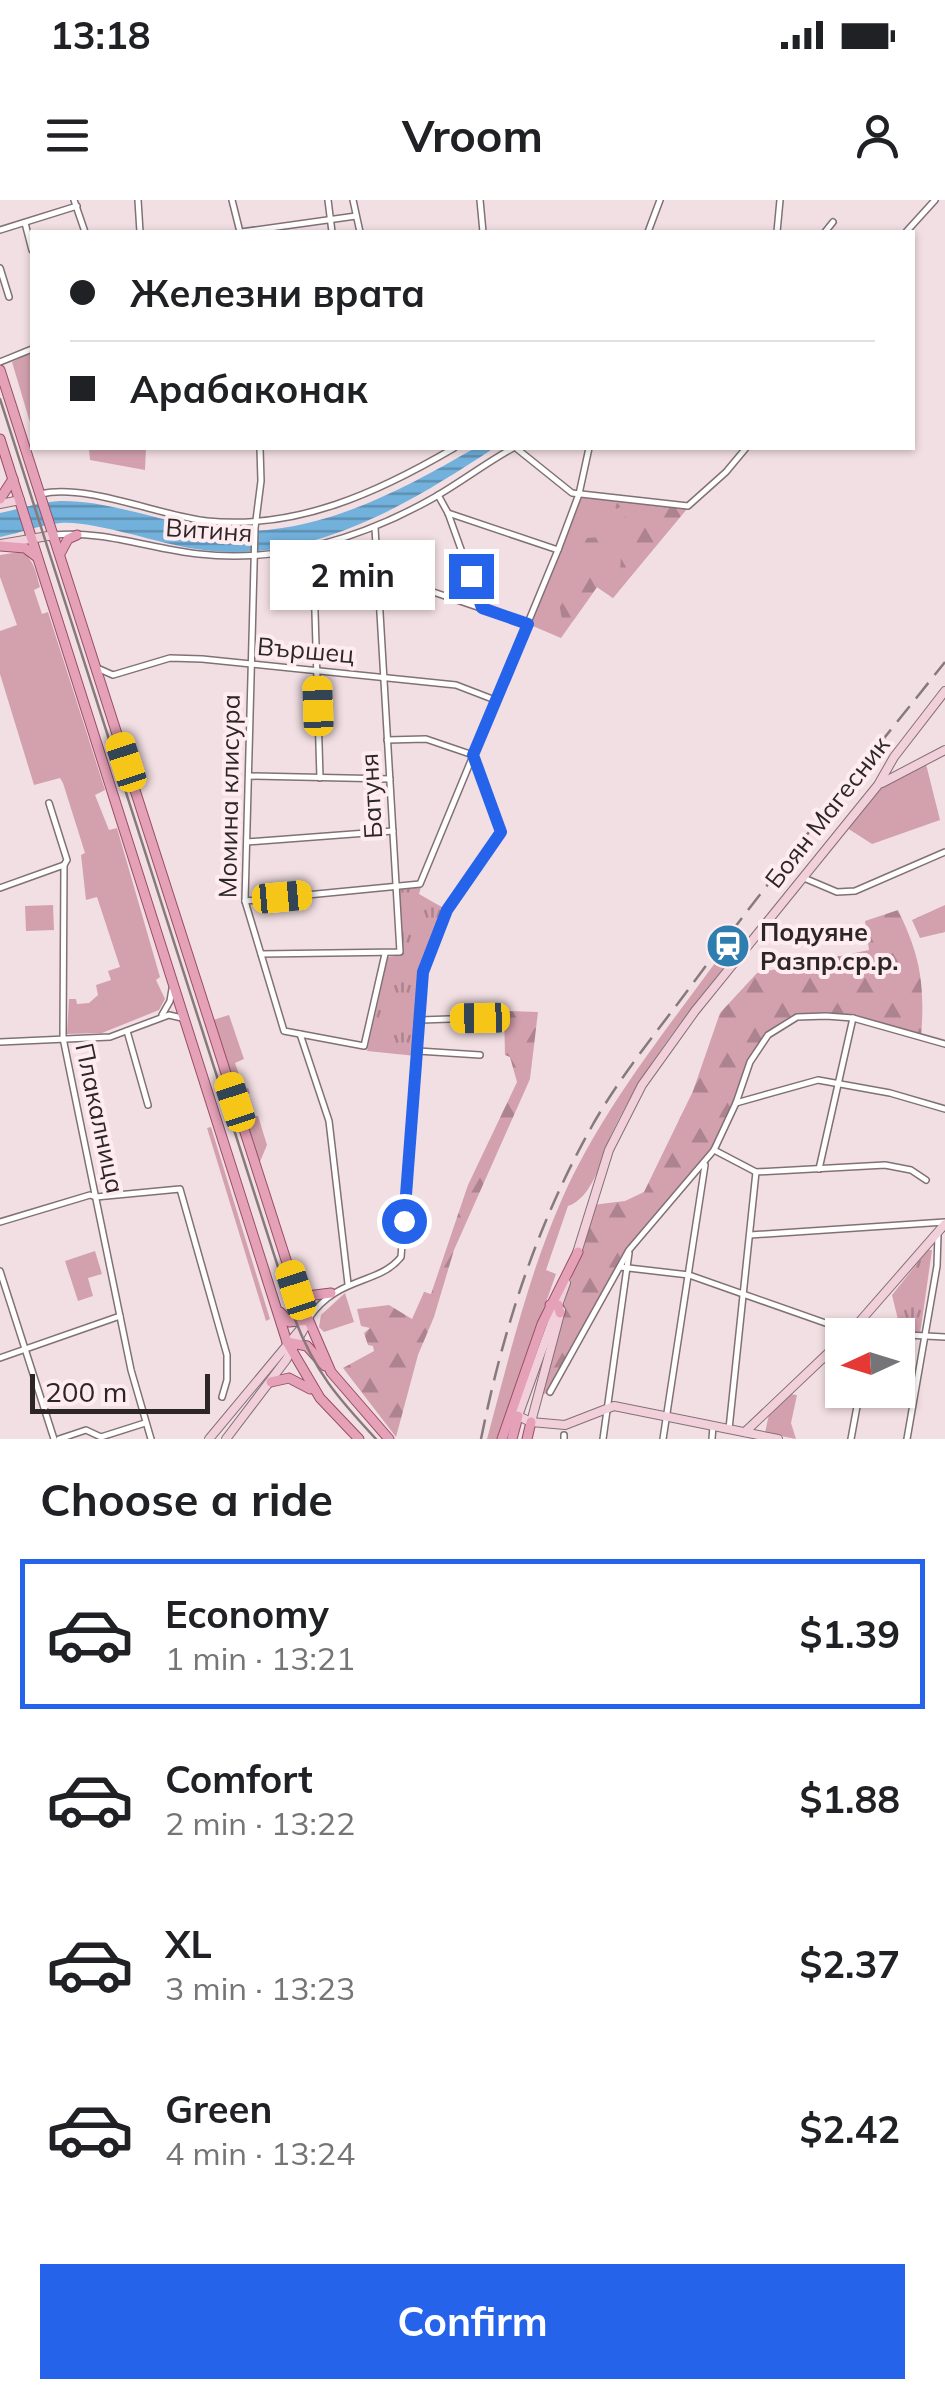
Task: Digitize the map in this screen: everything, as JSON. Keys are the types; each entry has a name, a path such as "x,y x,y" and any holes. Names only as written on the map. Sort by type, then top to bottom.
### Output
{"main road":[{"path":"0,370 296,1290 330,1372"},
{"path":"0,439 275,1303 320,1398"},
{"path":"0,502 13,479"},
{"path":"62,560 65,542 77,535"},
{"path":"0,545 25,548 39,559"},
{"path":"502,1439 578,1252"},
{"path":"296,1290 306,1296 331,1292"},
{"path":"275,1303 289,1322 308,1320"},
{"path":"292,1345 307,1346 390,1439"},
{"path":"270,1382 289,1378 306,1386 359,1439"},
{"path":"512,1439 518,1416"},
{"path":"527,1439 531,1422"}],"street":[{"path":"138,200 140,230"},
{"path":"232,200 240,230"},
{"path":"328,200 332,230"},
{"path":"353,200 360,230"},
{"path":"480,200 483,230"},
{"path":"649,230 660,200"},
{"path":"777,230 780,200"},
{"path":"908,230 935,200"},
{"path":"0,230 75,203 84,230"},
{"path":"271,230 356,216"},
{"path":"24,222 30,243"},
{"path":"827,230 832,222"},
{"path":"0,268 9,297"},
{"path":"0,362 30,349"},
{"name":"Момина клисура","path":"260,450 244,901 284,1031 300,1034"},
{"name":"Витиня","path":"41,494 88,495 207,521 255,524 340,503 398,479 450,450"},
{"name":"Витиня","path":"0,545 77,535 200,554 254,554 313,546 375,528 511,450"},
{"path":"516,450 567,492 688,506 744,450"},
{"path":"244,901 420,884 558,550 579,494 589,450"},
{"path":"438,495 482,608"},
{"path":"0,502 20,500"},
{"path":"448,514 558,550"},
{"name":"Батуня","path":"300,1034 364,1046 386,954 400,952 375,528"},
{"path":"313,546 320,778"},
{"path":"377,573 528,624"},
{"name":"Вършец","path":"114,675 170,658 456,685 495,700"},
{"path":"96,667 114,675 106,682 105,695"},
{"name":"Боян Магесник","path":"518,1416 578,1252 609,1150 642,1085 694,1011 878,785 894,757 945,692"},
{"path":"387,740 426,739 473,755"},
{"path":"878,785 945,750"},
{"path":"226,1439 331,1292 392,1266 402,1252 423,972 447,910 501,832 473,755"},
{"path":"249,776 390,778"},
{"name":"Плакалница","path":"49,803 66,856 63,1038 120,1316 151,1439"},
{"path":"247,842 393,830"},
{"path":"803,878 837,892 855,892 945,852"},
{"path":"0,888 64,865"},
{"path":"262,954 386,954"},
{"path":"160,1018 170,1001 172,976"},
{"path":"550,1392 623,1268 629,1250 714,1150 750,1062 768,1035 808,1015 852,1018 945,1044"},
{"path":"0,1042 110,1036 176,1016 187,1022"},
{"path":"420,1020 480,1018"},
{"path":"819,1170 852,1018"},
{"path":"127,1031 148,1105"},
{"path":"300,1034 329,1121 348,1284"},
{"path":"417,1051 480,1056"},
{"path":"736,1103 818,1080 837,1081 945,1110"},
{"path":"714,1150 756,1172 886,1166 912,1170 926,1180"},
{"path":"663,1439 705,1161"},
{"path":"729,1429 756,1172"},
{"path":"0,1222 90,1195 180,1190 227,1355 222,1397"},
{"path":"750,1235 945,1223"},
{"path":"863,1318 945,1223"},
{"path":"907,1439 937,1266 938,1234"},
{"path":"623,1268 689,1275 825,1325"},
{"path":"603,1439 623,1268"},
{"path":"0,1271 57,1439 86,1430 101,1437 146,1423"},
{"name":"Боян Магесник","path":"531,1422 556,1308"},
{"path":"0,1358 120,1316"},
{"path":"915,1336 945,1338"},
{"path":"209,1439 292,1345"},
{"path":"744,1432 825,1356"},
{"path":"537,1400 543,1414 558,1425"},
{"path":"518,1416 531,1422 573,1424 608,1407 667,1415 778,1439"},
{"path":"852,1439 857,1408"},
{"path":"712,1439 713,1426"}],"green space":[{"path":"30,353 30,422 12,362"},
{"path":"89,450 146,450 145,470 90,460"},
{"path":"579,494 688,506 613,598 597,587 561,638 528,624"},
{"path":"614,498 687,509 613,598 597,587 573,621 562,619 559,603 581,558 595,561 598,575 613,579 620,573 621,556 614,549 606,554 593,545 583,546 587,538 601,537 604,532 612,534 619,545 619,527 628,512 625,505 616,509"},
{"path":"19,552 28,557 36,571 40,587 34,590 42,614 48,612 105,790 95,795 109,830 117,828 160,977 156,980 165,999 159,1010 102,1033 67,1034 69,999 76,999 77,1004 89,1003 98,995 96,985 111,980 108,971 120,967 97,897 86,900 81,855 85,853 63,783 60,778 34,785 0,674 0,631 17,625 0,577 0,555"},
{"path":"925,760 940,820 872,844 844,826 878,785"},
{"path":"421,887 419,894 447,910 423,971 416,1056 367,1051 388,957 402,955 398,890"},
{"path":"53,905 54,930 26,931 25,906"},
{"path":"945,905 945,932 920,938 912,920"},
{"path":"898,910 920,972 921,1038 852,1018 797,1017 768,1035 750,1062 714,1150 629,1250 550,1392 538,1396 592,1205 625,1201 644,1192 693,1091 720,1013 757,973 869,950 865,921"},
{"path":"725,959 729,961 680,1023 636,1089 590,1186 577,1202 568,1206 546,1270 556,1274 498,1439 487,1439 529,1287 577,1167 652,1048 715,963 721,965"},
{"path":"504,1011 538,1012 530,1079 454,1250 418,1355 396,1437 343,1368 374,1351 364,1333 370,1328 361,1326 357,1309 389,1305 412,1319 424,1292 431,1294 468,1185 517,1082 510,1057 505,1055"},
{"path":"229,1015 244,1059 235,1063 244,1089 248,1088 250,1093 242,1096 213,1020"},
{"path":"247,1101 252,1116 258,1116 267,1145 259,1164 240,1102"},
{"path":"211,1127 270,1319 266,1321 207,1128"},
{"path":"932,1250 920,1334 915,1333 915,1318 898,1318 892,1295"},
{"path":"95,1251 102,1274 88,1278 93,1296 78,1301 65,1261"},
{"path":"345,1293 354,1322 324,1332 319,1327 321,1315"},
{"path":"790,1394 797,1395 791,1423 796,1439 765,1433 769,1414"}],"water":[{"path":"471,450 491,450 426,491 354,527 277,549 196,549 74,523 52,524 0,537 0,513 37,504 60,501 113,507 202,528 275,529 345,512 411,483"}],"tram line":[{"path":"0,399 294,1317 328,1383 376,1439"}],"railway":[{"path":"481,1439 524,1278 572,1163 603,1108 751,907 945,662"}],"place":[{"name":"Подуяне Разпр.ср.р.","path":"728,946"}],"route":[{"path":"404,1221 423,972 447,910 499,839 500,826 473,755 528,624 482,608 471,576"}]}
